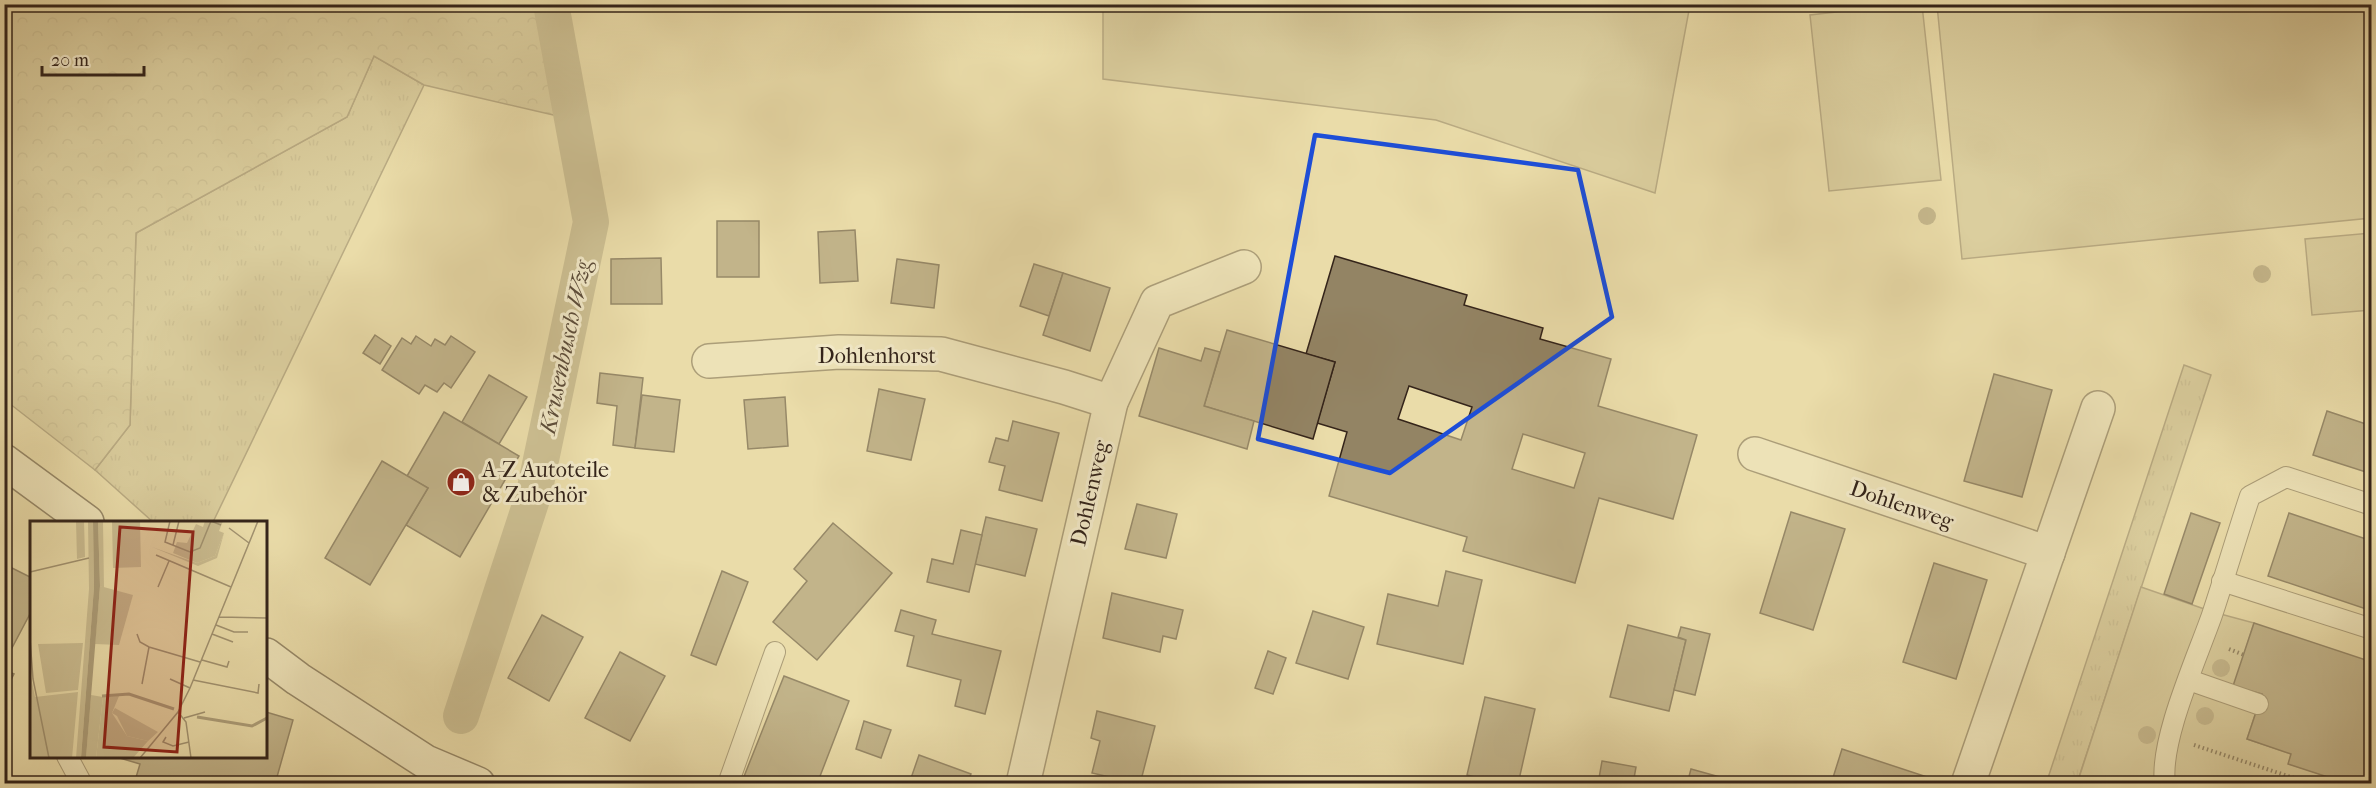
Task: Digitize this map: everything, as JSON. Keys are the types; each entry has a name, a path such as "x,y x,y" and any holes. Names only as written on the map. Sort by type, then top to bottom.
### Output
{"street":[{"name":"Dohlenweg","path":"1023,783 1110,402 1157,302 1244,267"},
{"name":"Dohlenhorst","path":"709,361 839,352 941,354 1064,387 1110,402"},
{"path":"1968,783 2098,408"},
{"name":"Dohlenweg","path":"1755,454 2048,553"},
{"path":"4,461 86,521"},
{"path":"267,656 419,773 478,783"}],"lane":[{"path":"2165,783 2163,772 2170,737 2250,496 2286,477 2372,505"},
{"path":"2222,581 2372,629"},
{"path":"728,783 775,652"},
{"path":"2189,680 2258,704"},
{"path":"68,758 82,783"}],"path":[{"path":"2170,737 2312,783"}],"highlighted area":[{"path":"1315,135 1578,170 1612,317 1390,473 1258,439"}],"green space":[{"path":"1103,4 1690,5 1655,193 1436,120 1103,79"},
{"path":"1907,4 1922,5 1941,180 1829,191 1810,15"},
{"path":"4,5 545,5 562,117 424,85 374,56 347,117 136,233 130,425 95,470 5,400"},
{"path":"1937,5 2371,5 2371,218 1962,259"},
{"path":"374,56 424,85 213,521 152,521 95,470 130,425 136,233 347,117"},
{"path":"2371,233 2371,310 2312,315 2305,239"},
{"path":"2184,365 2211,375 2077,783 2046,784"},
{"path":"2141,587 2213,612 2254,623 2234,686 2262,694 2247,739 2291,754 2289,764 2349,783 2077,784"}],"building":[{"path":"717,221 759,221 759,277 717,277"},
{"path":"855,230 858,281 820,283 818,232"},
{"path":"1335,256 1467,295 1464,305 1543,328 1540,339 1611,359 1598,406 1697,435 1673,519 1599,498 1575,583 1463,551 1467,537 1329,496 1347,432 1317,423 1335,362 1306,354","holes":["1409,386 1472,407 1461,440 1398,419","1523,434 1585,453 1574,488 1512,469"]},
{"path":"661,258 662,304 611,304 611,259"},
{"path":"897,259 939,265 934,308 891,303"},
{"path":"1034,264 1063,273 1049,316 1020,306"},
{"path":"1063,273 1110,288 1090,351 1043,335"},
{"path":"1227,330 1335,362 1313,439 1204,406"},
{"path":"375,335 391,346 380,364 363,353"},
{"path":"416,336 431,346 435,339 445,345 451,336 475,352 451,388 444,383 437,392 425,385 419,394 382,370 402,338 411,344"},
{"path":"1159,348 1201,361 1205,348 1220,352 1204,406 1254,421 1247,449 1139,416"},
{"path":"600,373 643,378 635,448 613,445 617,406 597,403"},
{"path":"1994,374 2052,390 2022,497 1964,481"},
{"path":"489,375 527,397 499,444 462,422"},
{"path":"879,389 925,399 911,460 867,451"},
{"path":"642,395 680,400 674,452 635,448"},
{"path":"785,397 788,446 748,449 744,400"},
{"path":"2327,411 2372,426 2372,474 2313,455"},
{"name":"A-Z Autoteile & Zubehör","path":"444,412 519,456 460,557 406,525 428,488 407,476"},
{"path":"1013,421 1059,433 1042,501 999,490 1005,466 989,462 996,438 1008,441"},
{"path":"382,461 428,488 370,585 325,558"},
{"path":"1137,504 1177,514 1166,558 1125,549"},
{"path":"1791,512 1845,529 1813,630 1760,613"},
{"path":"2191,513 2220,523 2192,604 2164,594"},
{"path":"2289,513 2372,541 2372,611 2268,576"},
{"path":"986,517 1037,529 1025,576 975,564"},
{"path":"833,523 892,573 817,660 773,622 807,581 794,569"},
{"path":"961,530 982,535 969,592 927,582 932,559 953,564"},
{"path":"1934,563 1987,580 1956,679 1903,662"},
{"path":"4,564 30,577 30,614 4,663"},
{"path":"722,571 748,582 716,665 691,655"},
{"path":"1446,571 1482,580 1463,664 1377,644 1388,594 1438,606"},
{"path":"1112,593 1183,610 1176,639 1163,636 1160,652 1103,638"},
{"path":"901,610 936,620 932,634 1001,651 985,714 955,706 961,680 907,666 914,636 895,631"},
{"path":"1313,611 1364,627 1348,679 1296,663"},
{"path":"542,615 583,637 549,701 508,678"},
{"path":"2254,623 2372,662 2372,784 2349,784 2288,764 2291,754 2247,739 2262,694 2233,686"},
{"path":"1628,625 1686,640 1669,711 1610,697"},
{"path":"1681,627 1710,634 1695,695 1674,690 1686,640 1678,637"},
{"path":"1268,651 1286,658 1273,694 1255,688"},
{"path":"620,652 665,676 630,741 585,718"},
{"path":"4,670 14,674 4,693"},
{"path":"784,676 849,701 817,784 741,784"},
{"path":"1485,697 1535,709 1518,784 1502,784 1467,775"},
{"path":"1097,711 1155,726 1140,784 1092,773 1100,741 1091,738"},
{"path":"267,712 293,720 275,784 134,784 140,764 120,758 267,758"},
{"path":"864,721 891,730 881,758 856,749"},
{"path":"1842,749 1930,778 1928,784 1831,784"},
{"path":"919,755 971,774 967,784 909,784"},
{"path":"1602,761 1636,767 1633,784 1598,784"},
{"path":"1691,769 1745,784 1687,784"}],"waterway":[{"name":"Krusenbusch Wzg","path":"461,716 534,493 591,222 551,4"}],"place":[{"name":"A-Z Autoteile & Zubehör","path":"461,482"}]}
